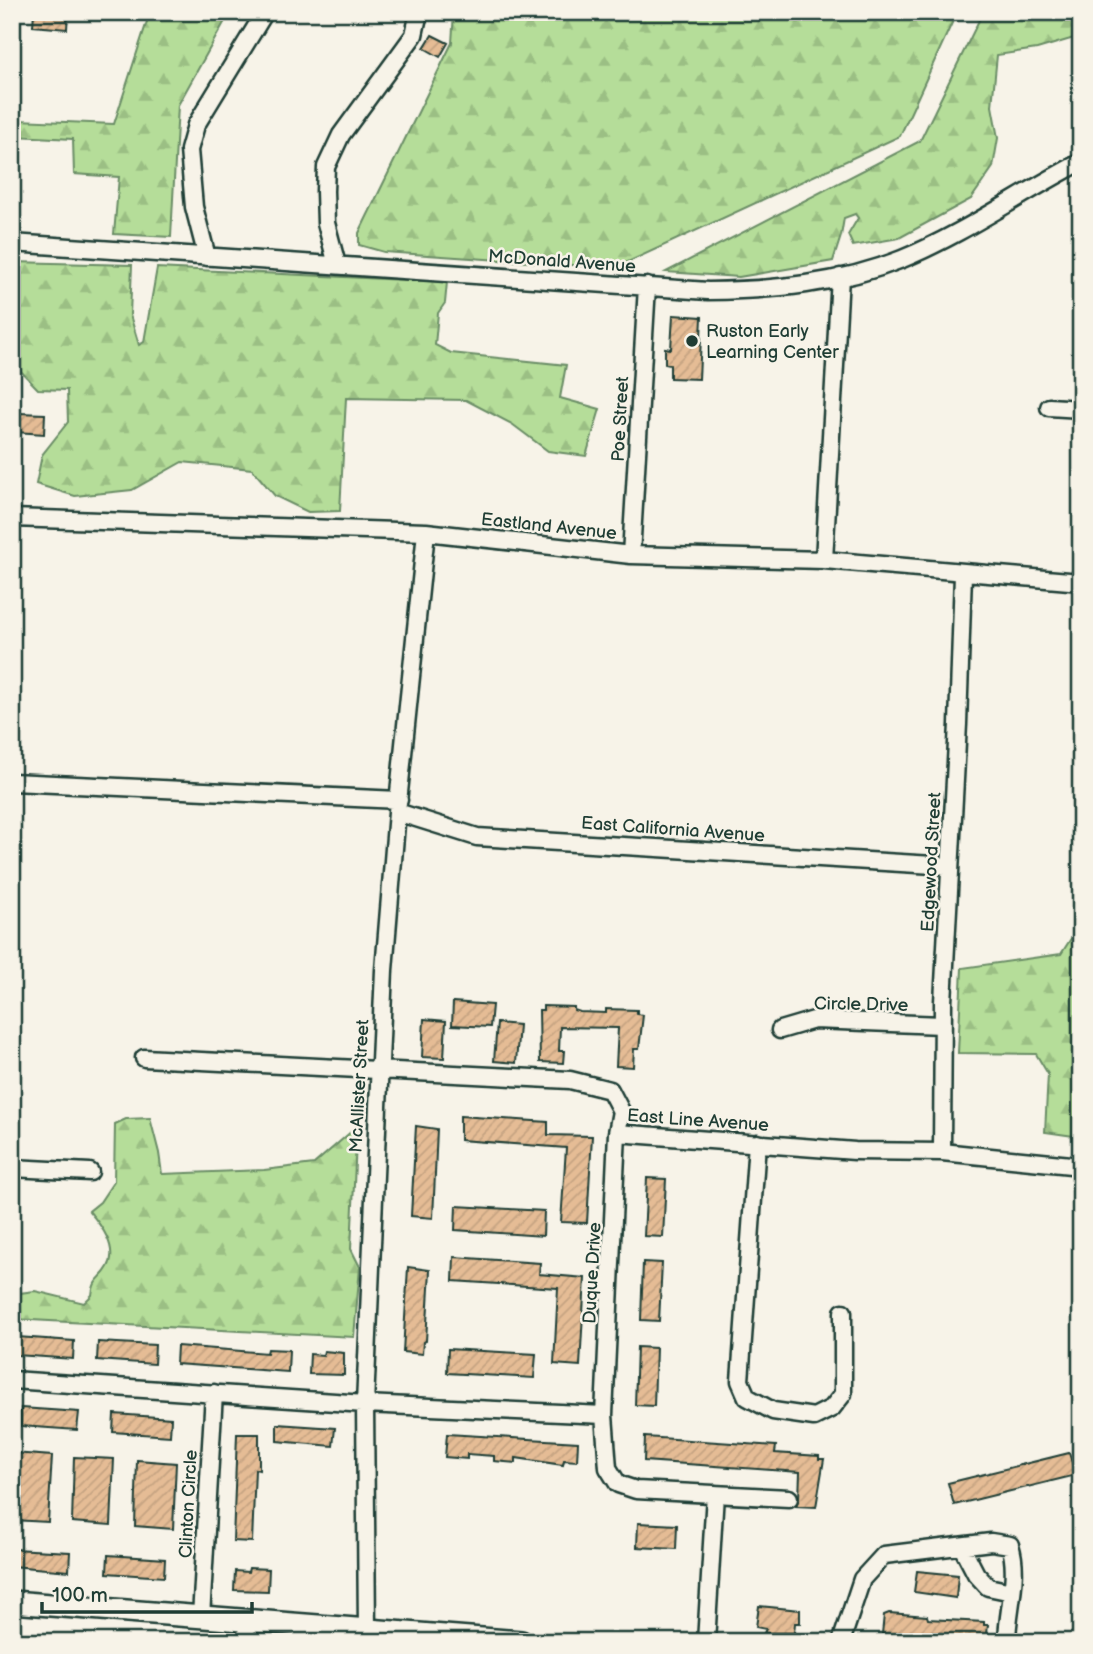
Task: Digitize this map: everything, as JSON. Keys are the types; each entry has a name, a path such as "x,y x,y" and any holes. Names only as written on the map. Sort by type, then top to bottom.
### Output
{"main road":[{"path":"12,1602 247,1620 370,1636 521,1642"}],"street":[{"path":"206,257 190,181 190,150 196,125 265,12"},
{"path":"337,265 326,223 326,167 341,135 414,35 417,13"},
{"name":"McDonald Avenue","path":"12,243 708,291 765,290 873,269 921,250 1081,162"},
{"path":"824,560 840,277"},
{"name":"Poe Street","path":"631,555 647,286"},
{"path":"1049,407 1081,409"},
{"name":"Eastland Avenue","path":"12,518 426,532 631,555 824,560 1081,582"},
{"name":"McAllister Street","path":"370,1636 365,1404 384,970 426,532"},
{"name":"Edgewood Street","path":"942,1152 942,1025 963,574"},
{"name":"East California Avenue","path":"12,782 398,806 477,837 950,866"},
{"name":"Circle Drive","path":"780,1030 814,1020 942,1025"},
{"name":"East Line Avenue","path":"144,1058 570,1080 610,1090 621,1111 617,1133 855,1151 942,1152 1081,1166"},
{"name":"Duque Drive","path":"617,1133 604,1415 608,1468 618,1484 636,1490 789,1499"},
{"path":"757,1143 740,1381 747,1397 773,1411 814,1417 832,1408 843,1394 844,1312"},
{"path":"12,1168 90,1172"},
{"path":"12,1380 365,1404 604,1415"},
{"name":"Clinton Circle","path":"201,1617 214,1393"},
{"path":"706,1642 715,1493"},
{"path":"841,1642 862,1579 884,1555 991,1542 1010,1545 1014,1558 1007,1642"},
{"path":"962,1547 976,1574 988,1587 1012,1592"},
{"path":"246,1642 247,1620"}],"green space":[{"path":"150,12 230,12 178,105 171,237 114,234 119,177 74,174 73,139 16,136 18,120 114,124"},
{"path":"454,12 957,12 900,136 615,268 384,252 359,245 359,233 452,43"},
{"path":"983,12 1081,12 1081,36 1037,49 997,55 992,106 998,138 993,167 971,199 899,238 853,246 848,235 858,218 855,214 844,218 833,261 739,277 666,272 920,141"},
{"path":"12,262 132,265 130,315 139,345 144,342 157,268 447,282 445,303 438,313 435,345 451,353 566,365 560,398 600,409 586,456 548,451 512,424 466,400 346,398 340,511 308,512 275,496 252,469 182,462 132,490 75,496 36,484 42,455 68,422 67,390 38,389 12,362"},
{"path":"1081,923 1081,1137 1045,1132 1048,1074 1036,1054 958,1053 962,968 1061,954"},
{"path":"150,1118 162,1174 264,1170 314,1164 352,1131 356,1141 351,1249 360,1267 354,1337 12,1319 12,1294 35,1291 84,1303 92,1295 96,1282 108,1267 111,1252 107,1237 89,1211 100,1202 114,1181 115,1124 126,1119"}],"building":[{"path":"34,12 68,12 67,29 33,26"},
{"path":"432,35 448,43 440,57 424,48"},
{"path":"673,315 702,317 699,379 670,378 670,365 665,364 665,348 671,349"},
{"path":"45,414 44,434 16,432 17,428 12,428 13,415"},
{"path":"453,1002 492,1005 490,1027 452,1025"},
{"path":"543,1006 574,1007 574,1010 580,1012 637,1010 637,1014 643,1015 639,1049 634,1049 633,1067 616,1066 618,1028 560,1027 559,1051 564,1051 563,1063 540,1062 539,1010 543,1010"},
{"path":"424,1019 446,1021 444,1058 422,1057"},
{"path":"497,1023 519,1025 516,1063 494,1061"},
{"path":"460,1116 548,1122 548,1135 592,1136 587,1223 561,1222 566,1148 460,1140"},
{"path":"416,1126 437,1129 433,1218 411,1216"},
{"path":"647,1178 666,1179 663,1237 644,1236"},
{"path":"456,1206 544,1211 543,1236 455,1230"},
{"path":"454,1257 540,1263 539,1274 585,1278 580,1366 554,1364 558,1288 453,1281"},
{"path":"643,1262 662,1263 659,1321 641,1320"},
{"path":"408,1267 430,1270 426,1341 423,1342 422,1354 403,1352"},
{"path":"17,1337 74,1341 73,1359 17,1355"},
{"path":"98,1342 155,1345 154,1364 97,1360"},
{"path":"177,1346 267,1353 268,1349 289,1350 288,1372 176,1364"},
{"path":"637,1347 656,1348 654,1406 635,1405"},
{"path":"448,1349 536,1354 534,1378 447,1373"},
{"path":"324,1351 344,1353 344,1375 309,1374 310,1354 323,1355"},
{"path":"21,1408 79,1412 77,1430 21,1426"},
{"path":"114,1414 171,1418 170,1436 113,1432"},
{"path":"277,1424 335,1428 333,1446 277,1441"},
{"path":"237,1434 259,1434 259,1470 255,1469 252,1542 233,1541"},
{"path":"447,1434 578,1442 577,1461 564,1460 563,1465 516,1458 516,1463 494,1461 494,1456 467,1454 467,1459 445,1457"},
{"path":"645,1437 776,1446 775,1453 819,1456 819,1459 824,1459 816,1507 796,1506 799,1499 800,1472 644,1461"},
{"path":"13,1453 52,1456 48,1522 12,1520"},
{"path":"1069,1453 1076,1475 954,1505 948,1483"},
{"path":"74,1457 114,1459 111,1525 72,1522"},
{"path":"137,1460 176,1463 173,1529 135,1526"},
{"path":"638,1523 677,1525 676,1549 637,1547"},
{"path":"13,1549 70,1552 69,1571 12,1566"},
{"path":"108,1555 165,1559 164,1577 107,1573"},
{"path":"249,1568 269,1569 268,1591 234,1590 235,1571 248,1572"},
{"path":"917,1571 958,1575 956,1598 914,1592"},
{"path":"759,1606 800,1610 800,1623 795,1623 794,1633 764,1633 766,1629 756,1627"},
{"path":"889,1613 927,1616 928,1619 984,1622 984,1625 988,1625 986,1642 952,1642 882,1634 884,1615"}],"place":[{"name":"Ruston Early Learning Center","path":"692,341"}]}
